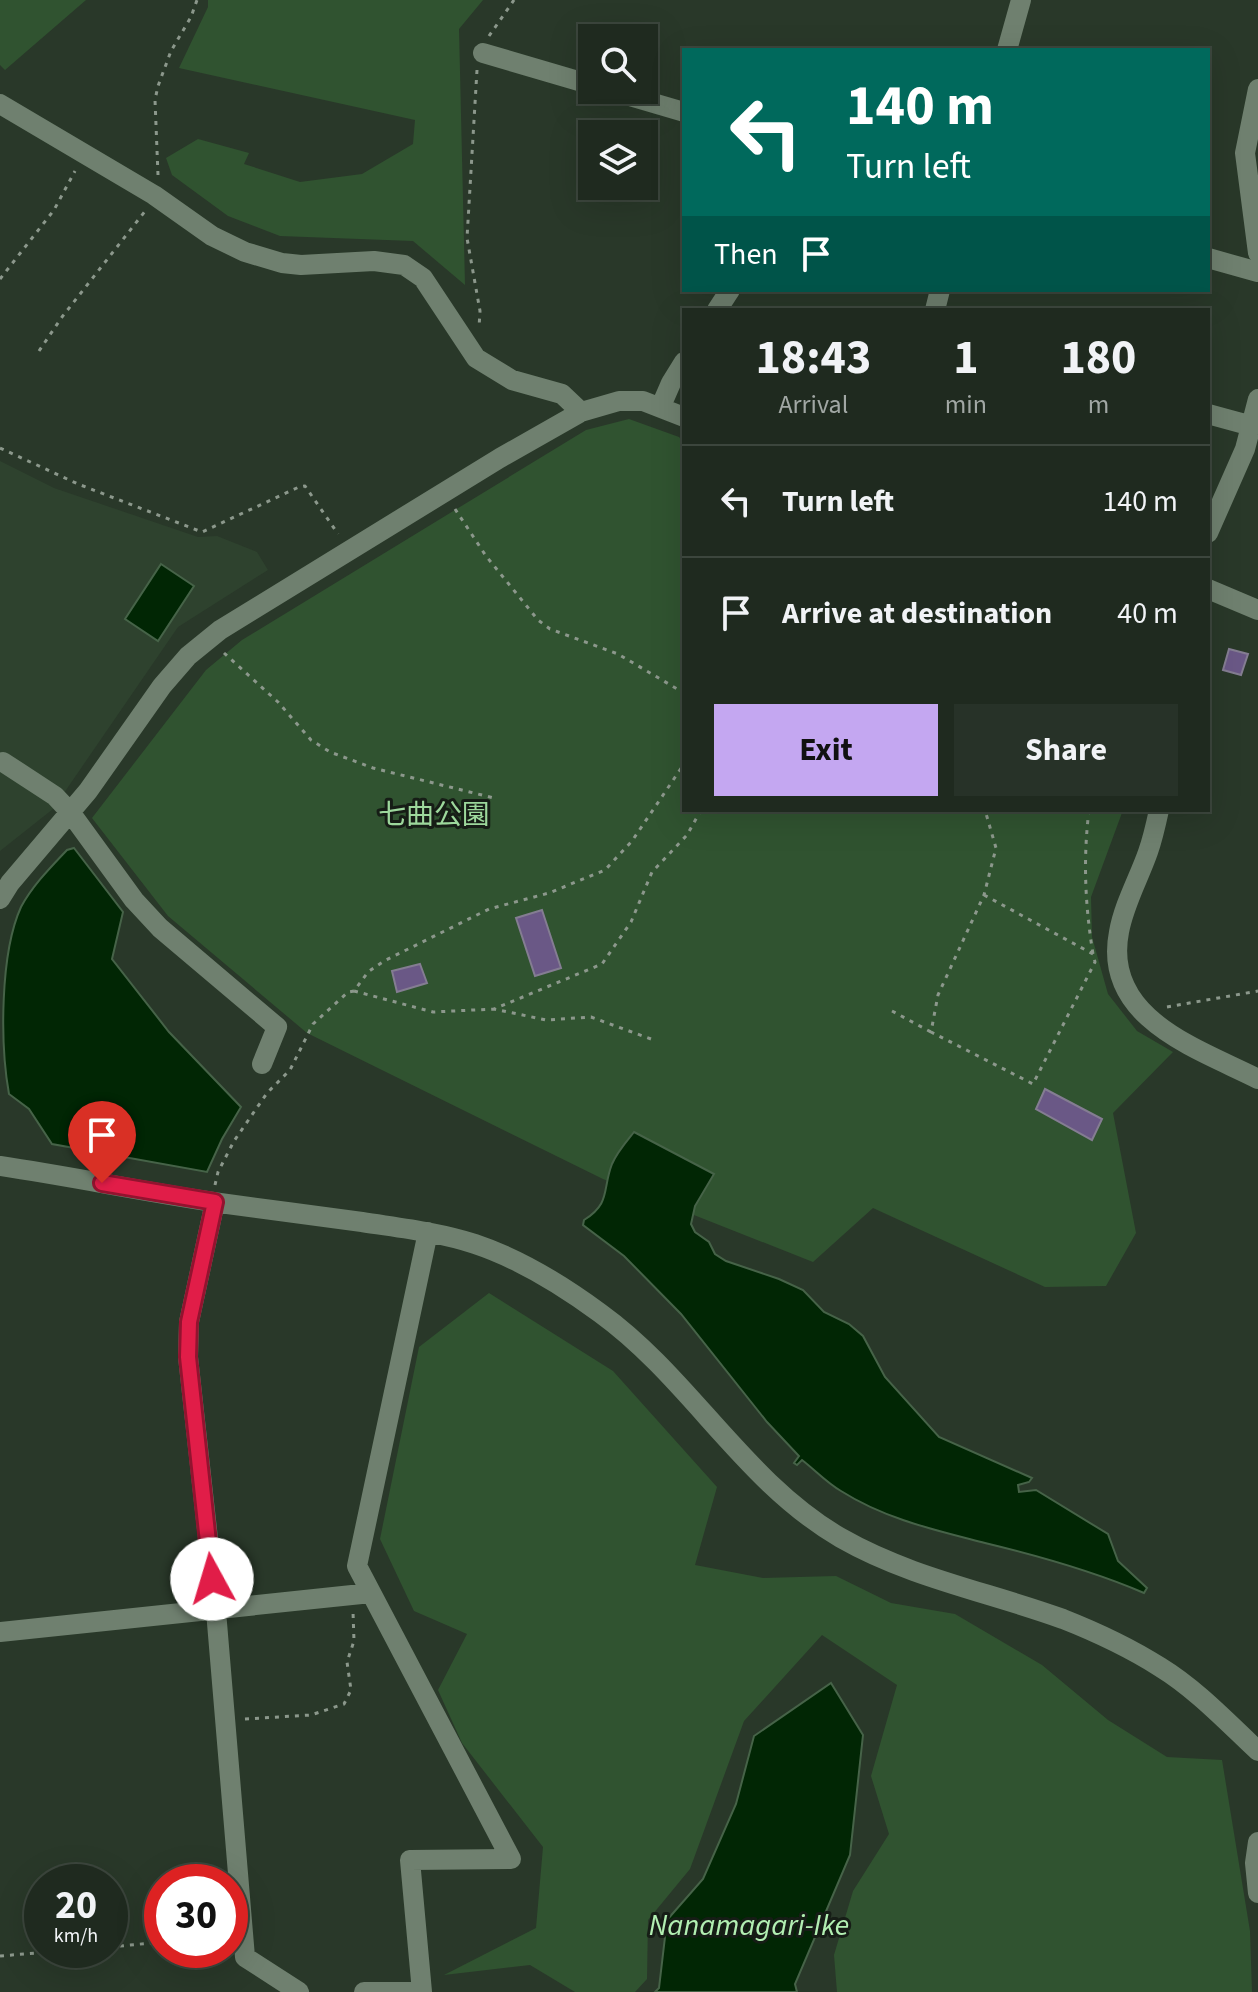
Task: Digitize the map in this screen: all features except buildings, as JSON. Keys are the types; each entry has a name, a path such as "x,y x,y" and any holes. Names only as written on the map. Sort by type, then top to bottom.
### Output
{"street":[{"path":"1008,48 1021,0"},
{"path":"483,53 578,81"},
{"path":"1258,89 1245,153 1258,253"},
{"path":"0,104 155,196 212,236 262,258 301,265 374,261 404,265 423,278 476,358 491,370 512,380 562,394 581,412"},
{"path":"657,104 682,111"},
{"path":"1210,259 1258,272"},
{"path":"661,406 682,365"},
{"path":"1210,529 1235,474 1258,399"},
{"path":"0,899 70,812 162,686 188,656 210,638 259,604 581,412 619,401 643,401 682,416"},
{"path":"1210,415 1252,426"},
{"path":"1210,590 1258,610"},
{"path":"3,762 55,796 134,900 160,928 277,1027 262,1064"},
{"path":"1159,812 1150,848 1118,933 1118,957 1123,981 1148,1017 1182,1043 1258,1079"},
{"path":"0,1166 215,1202 428,1232 479,1245 520,1263 604,1315 643,1349 758,1474 840,1538 893,1564 1063,1619 1122,1646 1162,1668 1208,1704 1258,1751"},
{"path":"215,1202 189,1322 188,1357 216,1611 245,1957 299,1992"},
{"path":"364,1992 422,1992 410,1860 511,1859 361,1594 357,1566 428,1232"},
{"path":"0,1632 361,1594"},
{"path":"1258,1842 1255,1863 1258,1893"}],"path":[{"path":"39,351 155,196 158,173 155,100 158,86 171,51 197,0"},
{"path":"463,339 479,328 480,311 467,238 478,61 489,37 514,0"},
{"path":"0,279 54,210 84,154"},
{"path":"0,448 78,484 202,532 305,486 349,550"},
{"path":"445,492 486,556 538,620 550,629 618,654 682,692"},
{"path":"210,638 278,702 311,740 330,752 373,768 494,798"},
{"path":"354,991 368,972 384,961 465,920 489,909 549,893 605,870 632,841 682,767"},
{"path":"494,1009 602,964 631,922 652,872 687,835 700,812"},
{"path":"931,1032 938,995 984,895 996,848 986,812"},
{"path":"892,1011 1033,1084 1095,962 1085,906 1084,848 1089,812"},
{"path":"984,895 1093,954"},
{"path":"1148,1017 1161,1008 1258,991"},
{"path":"215,1202 218,1172 234,1141 267,1093 290,1070 313,1024 342,1001 348,992 433,1012 494,1009 546,1020 591,1017 651,1039"},
{"path":"225,1720 311,1715 344,1704 351,1690 347,1662 354,1641 361,1594"},
{"path":"0,1956 24,1954"}],"shaded area":[{"path":"0,461 54,488 198,537 217,536 257,552 268,570 178,627 53,809 0,851"}],"green space":[{"path":"0,0 86,0 5,70 0,65"},
{"path":"208,0 483,0 459,29 465,285 413,241 280,236 228,216 172,175 166,158 198,139 249,153 244,164 300,182 362,174 413,144 415,120 179,68 208,7"},
{"name":"七曲公園","path":"629,419 682,441 682,812 1122,812 1091,897 1092,937 1108,994 1137,1031 1173,1052 1113,1113 1136,1233 1106,1286 1045,1287 873,1208 813,1262 603,1179 307,1033 168,916 92,818 206,670 242,640 586,430"},
{"path":"489,1293 613,1371 717,1487 695,1565 763,1578 836,1576 891,1603 955,1614 1042,1665 1108,1720 1167,1757 1222,1760 1250,1931 1252,1992 837,1992 834,1955 853,1891 889,1834 871,1776 897,1685 822,1635 744,1721 690,1869 648,1920 647,1979 635,1992 575,1992 530,1965 444,1975 536,1928 543,1847 462,1743 438,1690 467,1634 414,1611 380,1539 419,1347"}],"water":[{"path":"161,564 194,586 158,641 125,619"},
{"path":"74,848 123,912 112,959 169,1032 241,1107 207,1172 52,1144 29,1109 9,1094 3,1025 6,973 14,926 21,907 36,884 67,850"},
{"path":"634,1132 714,1174 695,1206 691,1224 695,1232 709,1242 715,1254 803,1290 824,1312 849,1324 863,1336 885,1377 939,1437 1032,1478 1018,1485 1019,1492 1036,1490 1108,1534 1118,1561 1147,1588 1144,1593 1066,1565 893,1516 841,1491 802,1460 797,1465 794,1463 799,1456 767,1422 681,1314 624,1256 583,1225 584,1220 602,1202 612,1164"},
{"name":"Nanamagari-Ike","path":"831,1683 863,1735 850,1855 795,1984 797,1992 655,1992 659,1988 667,1920 703,1879 736,1804 754,1736"}],"route":[{"path":"102,1183 215,1202 189,1322 188,1357 212,1579"}]}
